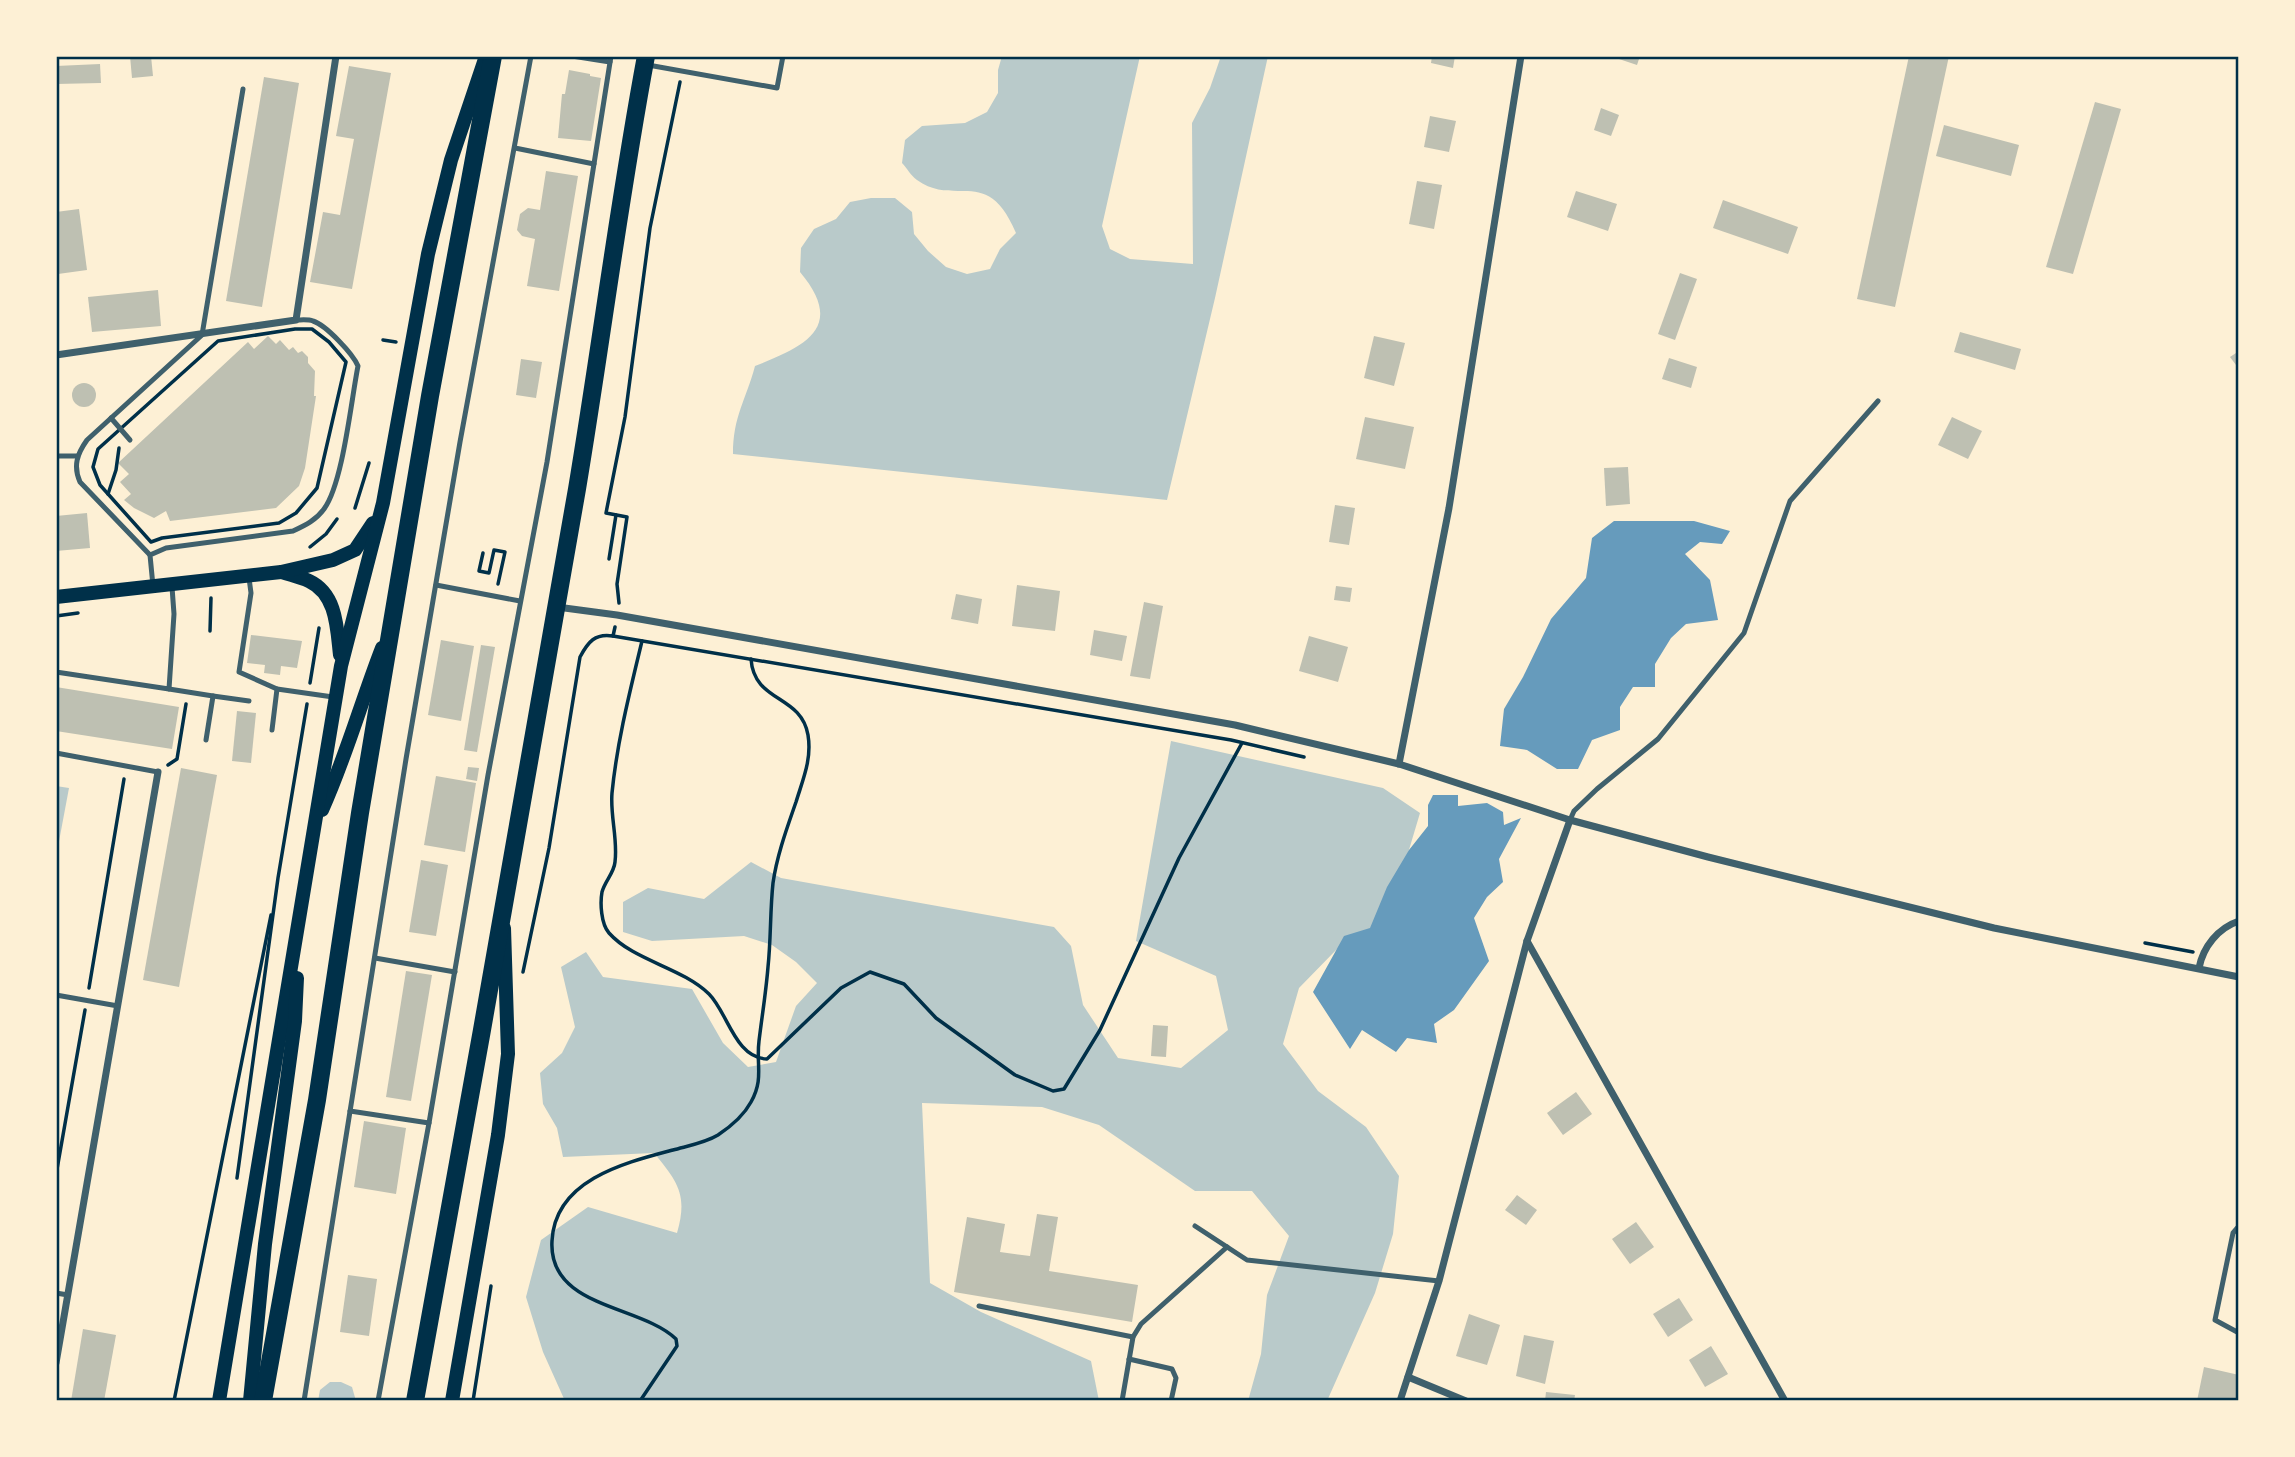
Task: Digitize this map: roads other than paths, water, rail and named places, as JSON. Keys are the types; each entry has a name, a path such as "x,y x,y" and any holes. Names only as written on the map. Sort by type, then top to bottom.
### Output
{"main road":[{"path":"219,1401 341,666 383,503 428,254 451,160 486,56"},
{"path":"264,1401 317,1100 360,813 430,396 494,56"},
{"path":"415,1401 504,917 645,60"},
{"path":"56,597 281,572 333,560 355,550 369,531 383,503"},
{"path":"281,572 311,582 324,593 334,611 341,666"},
{"path":"313,830 336,779 364,694 393,624"},
{"path":"250,1401 265,1244 295,1021 300,914"},
{"path":"452,1401 498,1135 508,1054 504,917"}],"street":[{"path":"56,355 296,320 336,56"},
{"path":"1399,764 1449,508 1521,56"},
{"path":"556,607 617,615 1235,725 1399,764 1570,820 1994,928 2239,977"},
{"path":"56,1363 158,772"},
{"path":"1400,1401 1439,1281 1527,941 1570,820"},
{"path":"2199,968 2202,953 2216,936 2239,921"},
{"path":"1527,941 1785,1401"},
{"path":"1408,1377 1466,1401"}],"lane":[{"path":"304,1401 436,585 531,56"},
{"path":"379,1401 488,775 547,462 611,59 572,56"},
{"path":"645,60 682,71 777,88 783,56"},
{"path":"153,586 150,555 80,482 77,456 87,440 202,335 243,89"},
{"path":"515,148 594,164"},
{"path":"150,555 166,548 293,531 312,522 325,508 336,484 358,366 355,359 314,321 296,320"},
{"path":"1570,820 1574,811 1658,739 1744,633 1790,501 1878,401"},
{"path":"111,418 130,440"},
{"path":"56,456 77,456"},
{"path":"248,576 251,593 239,672 278,688 336,698"},
{"path":"169,689 174,614 172,584"},
{"path":"436,585 520,601"},
{"path":"56,672 249,701"},
{"path":"272,730 278,688"},
{"path":"206,740 213,696"},
{"path":"56,753 158,772"},
{"path":"375,958 454,972"},
{"path":"56,995 118,1006"},
{"path":"351,1111 429,1123"},
{"path":"1195,1226 1247,1260 1439,1281"},
{"path":"2239,1226 2233,1233 2215,1320 2239,1333"},
{"path":"1122,1401 1133,1337 1141,1324 1227,1247"},
{"path":"56,1293 68,1295"},
{"path":"979,1306 1133,1337"},
{"path":"1129,1359 1172,1369 1176,1378 1171,1401"}],"water":[{"path":"1614,521 1694,521 1730,531 1722,544 1700,542 1685,554 1710,580 1718,620 1686,624 1671,638 1655,664 1655,687 1633,687 1620,707 1620,730 1592,740 1578,769 1557,769 1527,750 1500,746 1504,709 1551,619 1586,578 1592,538"},
{"path":"1433,795 1458,795 1458,806 1487,803 1503,812 1504,825 1521,818 1499,859 1503,882 1487,897 1474,918 1489,961 1454,1010 1434,1024 1437,1043 1407,1038 1396,1052 1362,1030 1350,1049 1313,992 1344,936 1370,928 1387,887 1409,850 1428,826 1428,805"}]}
